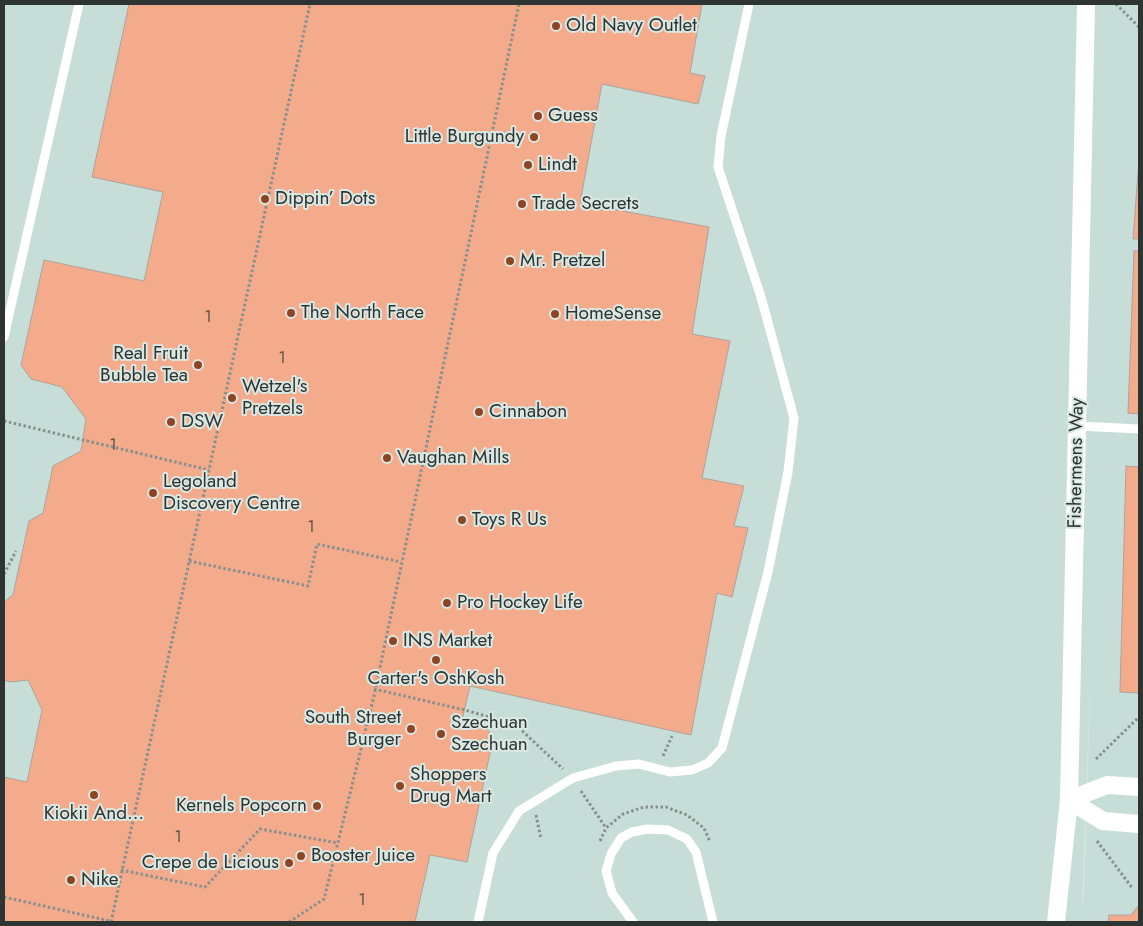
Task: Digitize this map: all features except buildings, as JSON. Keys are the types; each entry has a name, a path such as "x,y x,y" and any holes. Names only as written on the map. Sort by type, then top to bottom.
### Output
{"street":[{"name":"Fishermens Way","path":"1056,922 1069,800 1086,4"},
{"path":"1069,800 1107,785 1139,787"},
{"path":"1069,800 1104,821 1139,824"}],"lane":[{"path":"4,337 79,4"},
{"path":"478,922 493,853 519,811 573,778 616,766 639,764 670,772 692,770 708,764 722,748 768,572 791,445 794,418 782,368 750,261 718,167 721,136 746,23 748,4"},
{"path":"1078,426 1139,429"},
{"path":"633,922 612,893 606,871 611,854 621,838 632,832 648,829 668,830 687,839 696,852 713,922"}],"path":[{"path":"4,897 110,922 310,4"},
{"path":"288,922 324,899 374,690 518,4"},
{"path":"1116,4 1139,27"},
{"path":"4,421 209,470"},
{"path":"189,561 308,586 317,544 401,562"},
{"path":"4,574 16,551"},
{"path":"374,690 464,710 516,726 573,778 606,828"},
{"path":"1096,760 1139,717"},
{"path":"659,769 672,736"},
{"path":"534,802 541,839"},
{"path":"121,870 204,887 260,829 338,843"},
{"path":"1097,841 1133,889"}],"shaded area":[{"path":"4,4 1139,4 1139,922 4,922","holes":["1092,630 1084,890 1082,909"]}],"place":[{"name":"Old Navy Outlet","path":"556,26"},
{"name":"Guess","path":"538,116"},
{"name":"Little Burgundy","path":"534,137"},
{"name":"Lindt","path":"528,165"},
{"name":"Dippin’ Dots","path":"265,199"},
{"name":"Trade Secrets","path":"522,204"},
{"name":"Mr. Pretzel","path":"510,261"},
{"name":"The North Face","path":"291,313"},
{"name":"HomeSense","path":"555,314"},
{"name":"Real Fruit Bubble Tea","path":"198,365"},
{"name":"Wetzel's Pretzels","path":"232,398"},
{"name":"Cinnabon","path":"479,412"},
{"name":"DSW","path":"171,422"},
{"name":"Vaughan Mills","path":"387,458"},
{"name":"Legoland Discovery Centre","path":"153,493"},
{"name":"Toys R Us","path":"462,520"},
{"name":"Pro Hockey Life","path":"447,603"},
{"name":"INS Market","path":"393,641"},
{"name":"Carter's OshKosh","path":"436,660"},
{"name":"South Street Burger","path":"411,729"},
{"name":"Szechuan Szechuan","path":"441,734"},
{"name":"Shoppers Drug Mart","path":"400,786"},
{"name":"Kiokii And…","path":"94,795"},
{"name":"Kernels Popcorn","path":"317,806"},
{"name":"Booster Juice","path":"301,856"},
{"name":"Crepe de Licious","path":"289,863"},
{"name":"Nike","path":"71,880"}]}
